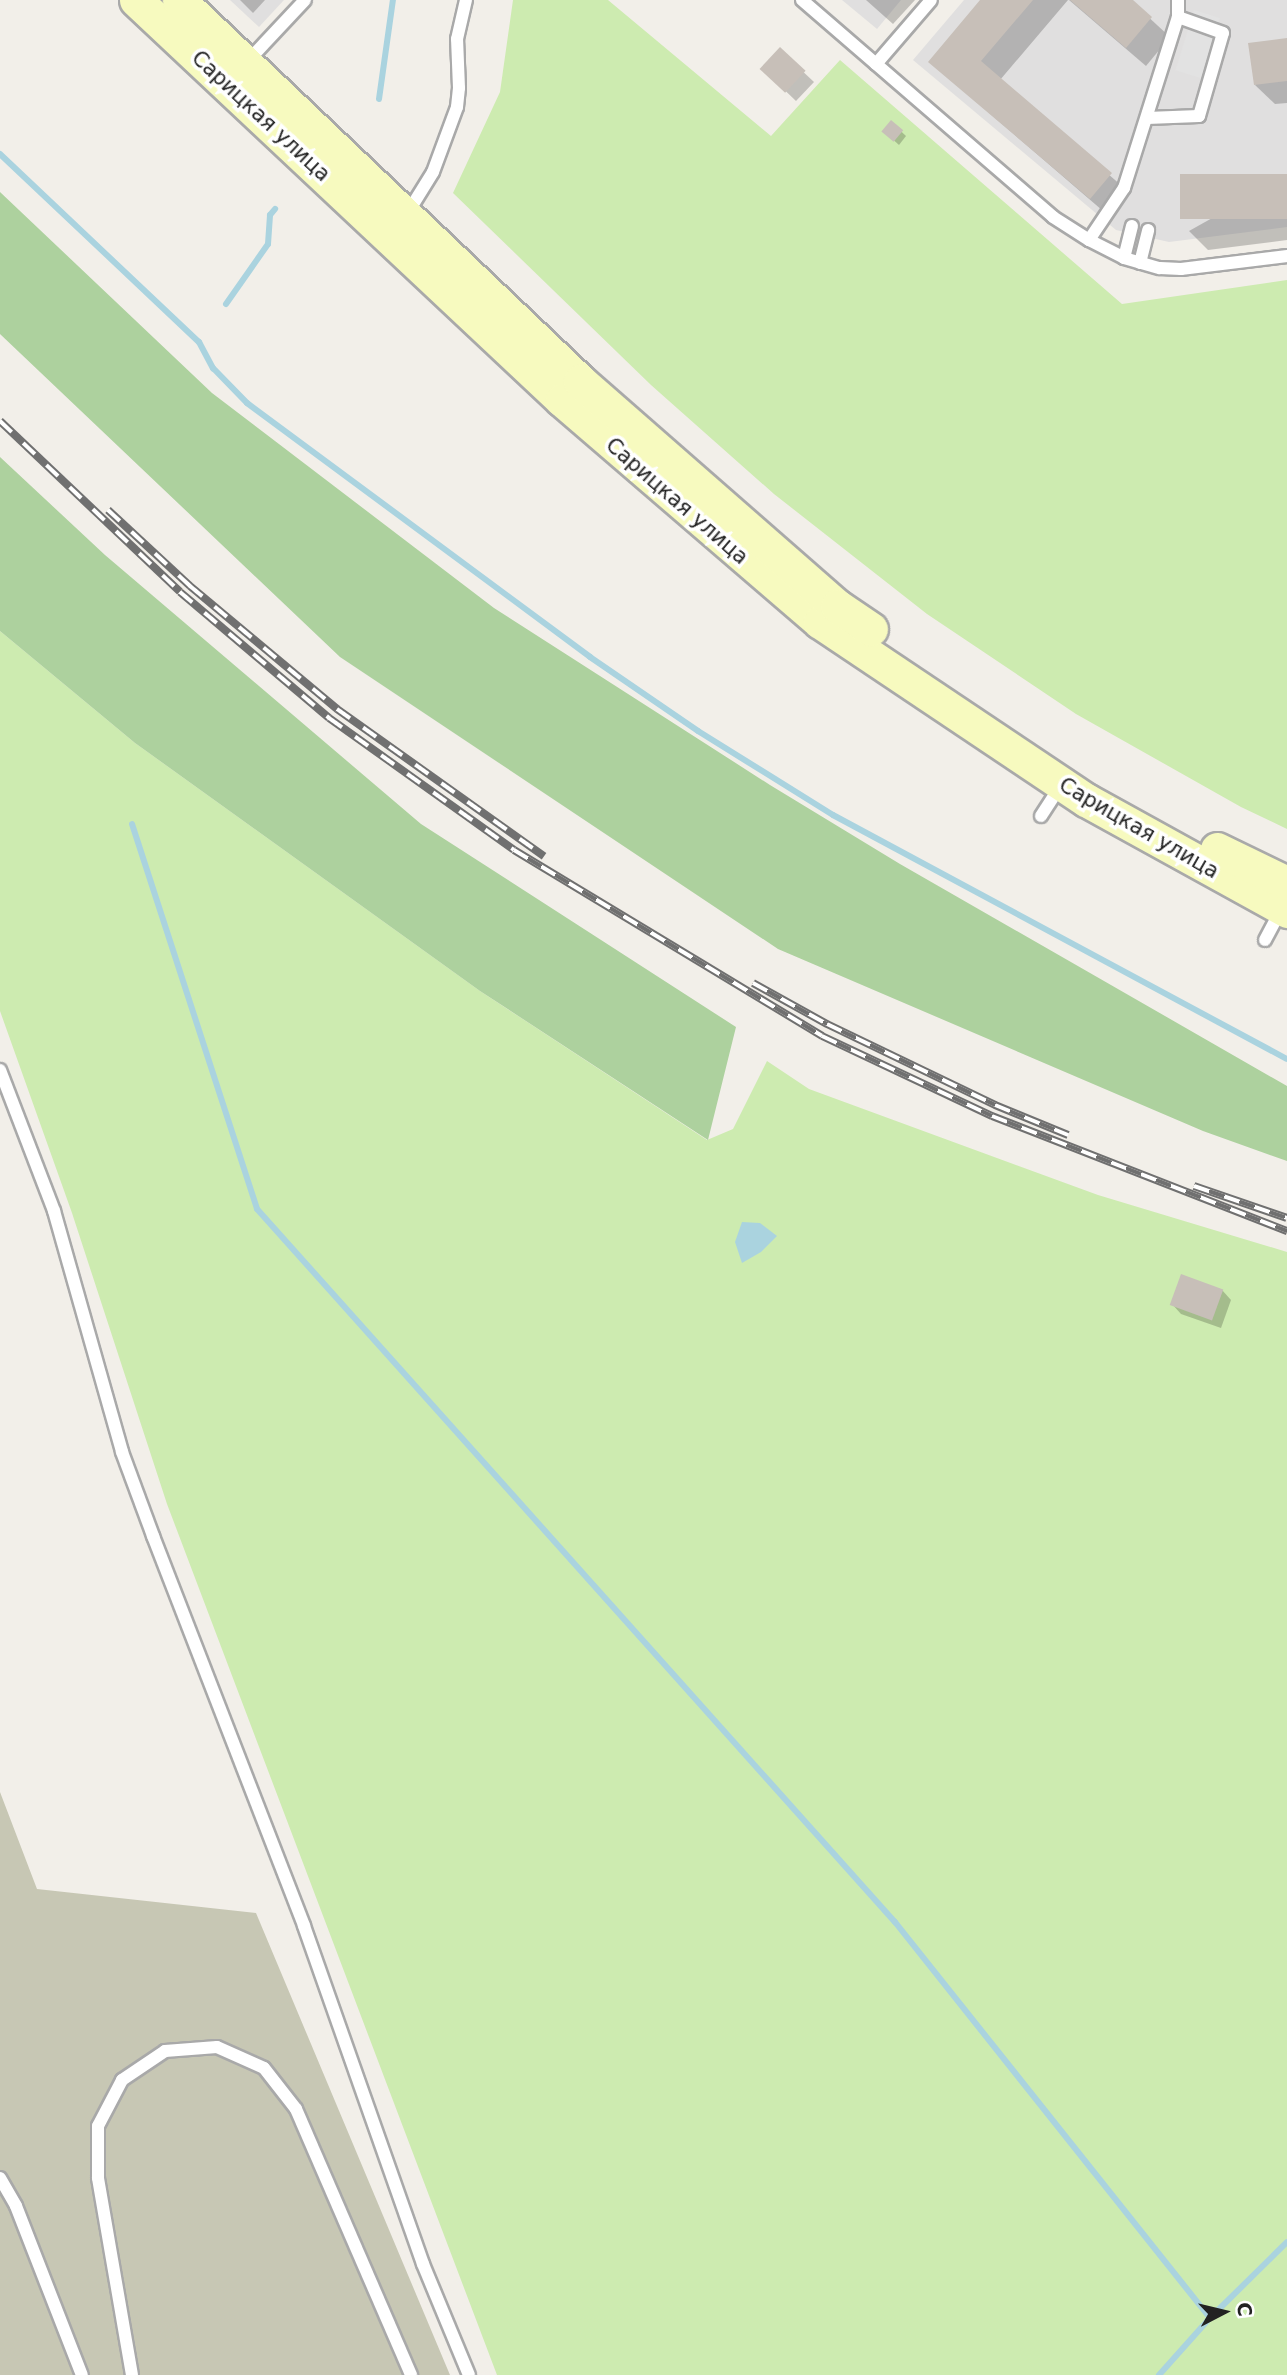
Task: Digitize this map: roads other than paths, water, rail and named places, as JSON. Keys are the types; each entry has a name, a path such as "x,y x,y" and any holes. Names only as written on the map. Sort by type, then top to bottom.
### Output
{"street":[{"name":"Сарицкая улица","path":"136,0 562,400 820,622 1062,784 1285,901"},
{"name":"Сарицкая улица","path":"179,0 580,381 837,606 1099,783 1190,836 1285,901"}],"lane":[{"path":"246,63 305,0"},
{"path":"407,215 432,172 457,107 457,39 466,0"},
{"path":"802,0 1053,217 1089,240 1124,258 1160,268 1181,269 1287,256"},
{"path":"876,64 931,0"},
{"path":"1089,240 1125,188 1178,17 1178,0"},
{"path":"1147,118 1199,116 1223,33 1178,17"},
{"path":"1124,258 1132,226"},
{"path":"1140,263 1148,230"},
{"path":"1041,816 1062,784"},
{"path":"1265,940 1285,901"},
{"path":"0,1070 54,1211 122,1452 304,1926 423,2264 469,2375"},
{"path":"132,2375 99,2178 98,2126 122,2080 165,2052 216,2047 264,2068 296,2109 411,2375"},
{"path":"0,2178 16,2206 82,2375"}],"water":[{"path":"742,1222 760,1223 777,1236 761,1252 742,1263 735,1242"}],"waterway":[{"path":"379,99 393,0"},
{"path":"0,154 199,342 213,368 247,403 590,657 698,731 833,815 1287,1059"},
{"path":"226,304 268,244 270,215 275,209"},
{"path":"132,824 257,1209 895,1922 1210,2318"},
{"path":"1159,2375 1210,2318 1287,2242"}],"railway":[{"path":"0,421 180,592 329,718 514,850 822,1036 992,1116 1287,1231"},
{"path":"108,510 190,586 337,709 544,856"},
{"path":"753,983 827,1024 995,1105 1068,1135"},
{"path":"1194,1186 1287,1218"}]}
